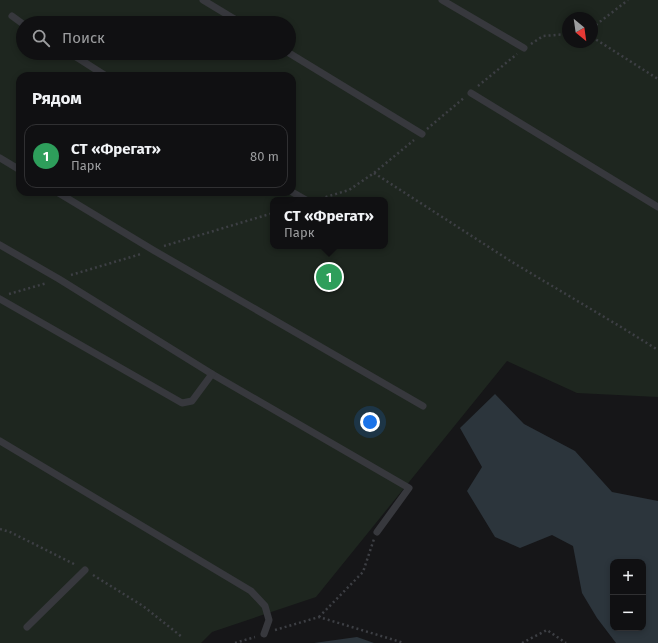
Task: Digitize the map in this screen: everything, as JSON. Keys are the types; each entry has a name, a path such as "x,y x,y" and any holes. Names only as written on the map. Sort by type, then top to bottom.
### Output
{"lane":[{"path":"203,0 229,16"},
{"path":"442,0 524,48"},
{"path":"12,16 16,19"},
{"path":"296,57 422,134"},
{"path":"81,60 100,72"},
{"path":"471,92 658,207"},
{"path":"0,158 16,168"},
{"path":"64,196 153,250 423,406"},
{"path":"0,245 59,279 212,374 409,488 377,532"},
{"path":"0,299 182,403 192,401 212,374"},
{"path":"0,441 251,591 265,606 269,620 264,634"},
{"path":"27,627 85,570"}],"path":[{"path":"598,23 628,0"},
{"path":"326,197 349,190 374,173 524,48 543,36 562,34"},
{"path":"598,41 658,79"},
{"path":"374,173 512,262 658,350"},
{"path":"7,294 270,214"},
{"path":"0,529 10,532 85,570 143,606 182,637"},
{"path":"235,643 319,617 364,572 377,532"},
{"path":"319,617 404,643"},
{"path":"522,643 547,630 566,643"}],"shaded area":[{"path":"0,0 658,0 658,397 577,393 507,361 316,597 212,632 201,643 0,643"},
{"path":"495,394 524,424 575,451 612,492 658,501 658,643 616,643 597,618 582,593 573,546 552,535 520,548 495,537 467,491 482,467 460,428"},
{"path":"357,637 374,643 314,643"}],"place":[{"name":"СТ «Фрегат»","path":"329,277"}]}
